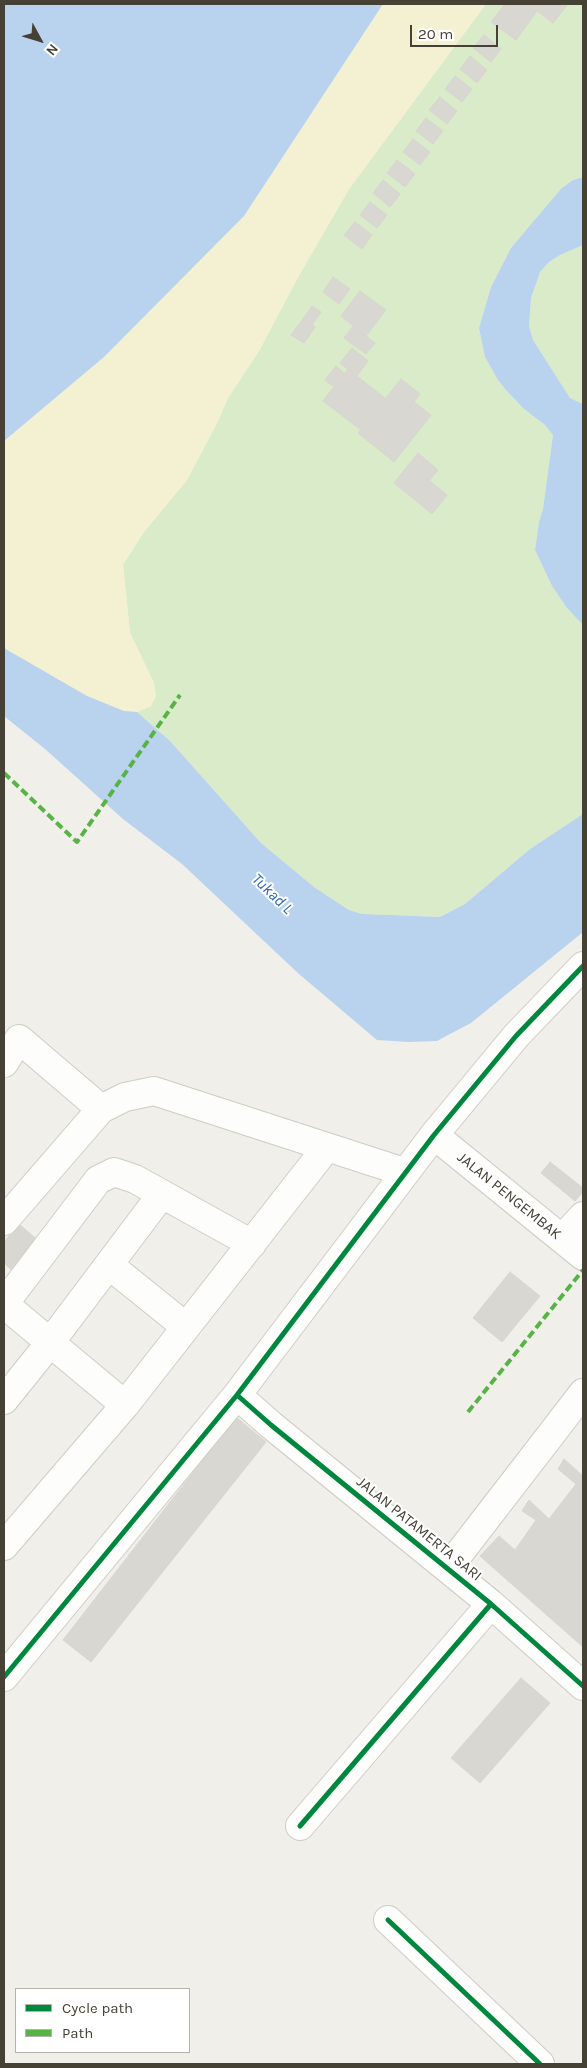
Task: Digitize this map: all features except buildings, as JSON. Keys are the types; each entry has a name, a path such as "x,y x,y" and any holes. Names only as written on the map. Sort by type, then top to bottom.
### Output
{"street":[{"path":"4,1677 237,1395 404,1172 434,1135 516,1036 583,966"},
{"path":"4,1063 18,1039 101,1109"},
{"path":"4,1221 101,1109 125,1096 154,1091 404,1172"},
{"name":"JALAN PENGEMBAK","path":"434,1135 583,1256"},
{"path":"4,1546 125,1405 327,1147"},
{"path":"125,1405 49,1344 4,1304 98,1180 114,1172 135,1179 252,1244"},
{"path":"4,1400 49,1344 162,1194"},
{"path":"562,1238 583,1216"},
{"path":"109,1265 186,1327"},
{"path":"448,1568 583,1393"},
{"name":"JALAN PATAMERTA SARI","path":"237,1395 271,1425 492,1604 583,1686"},
{"path":"300,1826 492,1604"},
{"path":"388,1920 540,2064"}],"green space":[{"path":"486,4 583,4 583,177 573,180 511,248 491,287 479,328 485,357 498,380 524,409 545,425 553,435 543,509 535,550 552,586 567,608 583,625 583,814 530,849 465,904 440,917 362,914 349,910 314,887 261,843 170,741 137,712 151,706 154,683 130,633 123,565 144,532 187,480 228,398 259,351 297,279 349,189"},
{"path":"583,245 583,404 570,398 533,340 529,326 531,298 540,272 549,262 560,255"}],"sand":[{"path":"383,4 486,4 349,189 297,279 259,351 228,398 187,480 144,532 123,564 130,633 154,683 156,696 151,706 137,712 124,711 87,696 4,648 4,441 104,357 244,216"}],"water":[{"path":"4,4 383,4 244,216 104,357 4,441"},
{"path":"583,177 583,245 560,255 549,262 540,272 531,298 529,326 533,340 570,398 583,404 583,625 567,608 552,586 535,550 543,509 553,435 545,425 524,409 498,380 485,357 479,328 491,287 511,248 561,189 573,180"},
{"name":"Tukad L","path":"4,648 87,696 124,711 137,712 170,741 261,843 314,887 349,910 362,914 440,917 465,904 530,849 583,814 583,932 471,1023 437,1041 377,1040 299,974 182,864 123,819 45,749 4,716"}],"marked path":[{"path":"4,773 77,842 180,695"},
{"path":"468,1412 583,1270"}],"cycle path":[{"path":"4,1677 237,1395 434,1135 516,1036 583,966"},
{"path":"237,1395 271,1425 491,1604 583,1686"},
{"path":"300,1826 491,1604"},
{"path":"388,1920 540,2064"}]}
